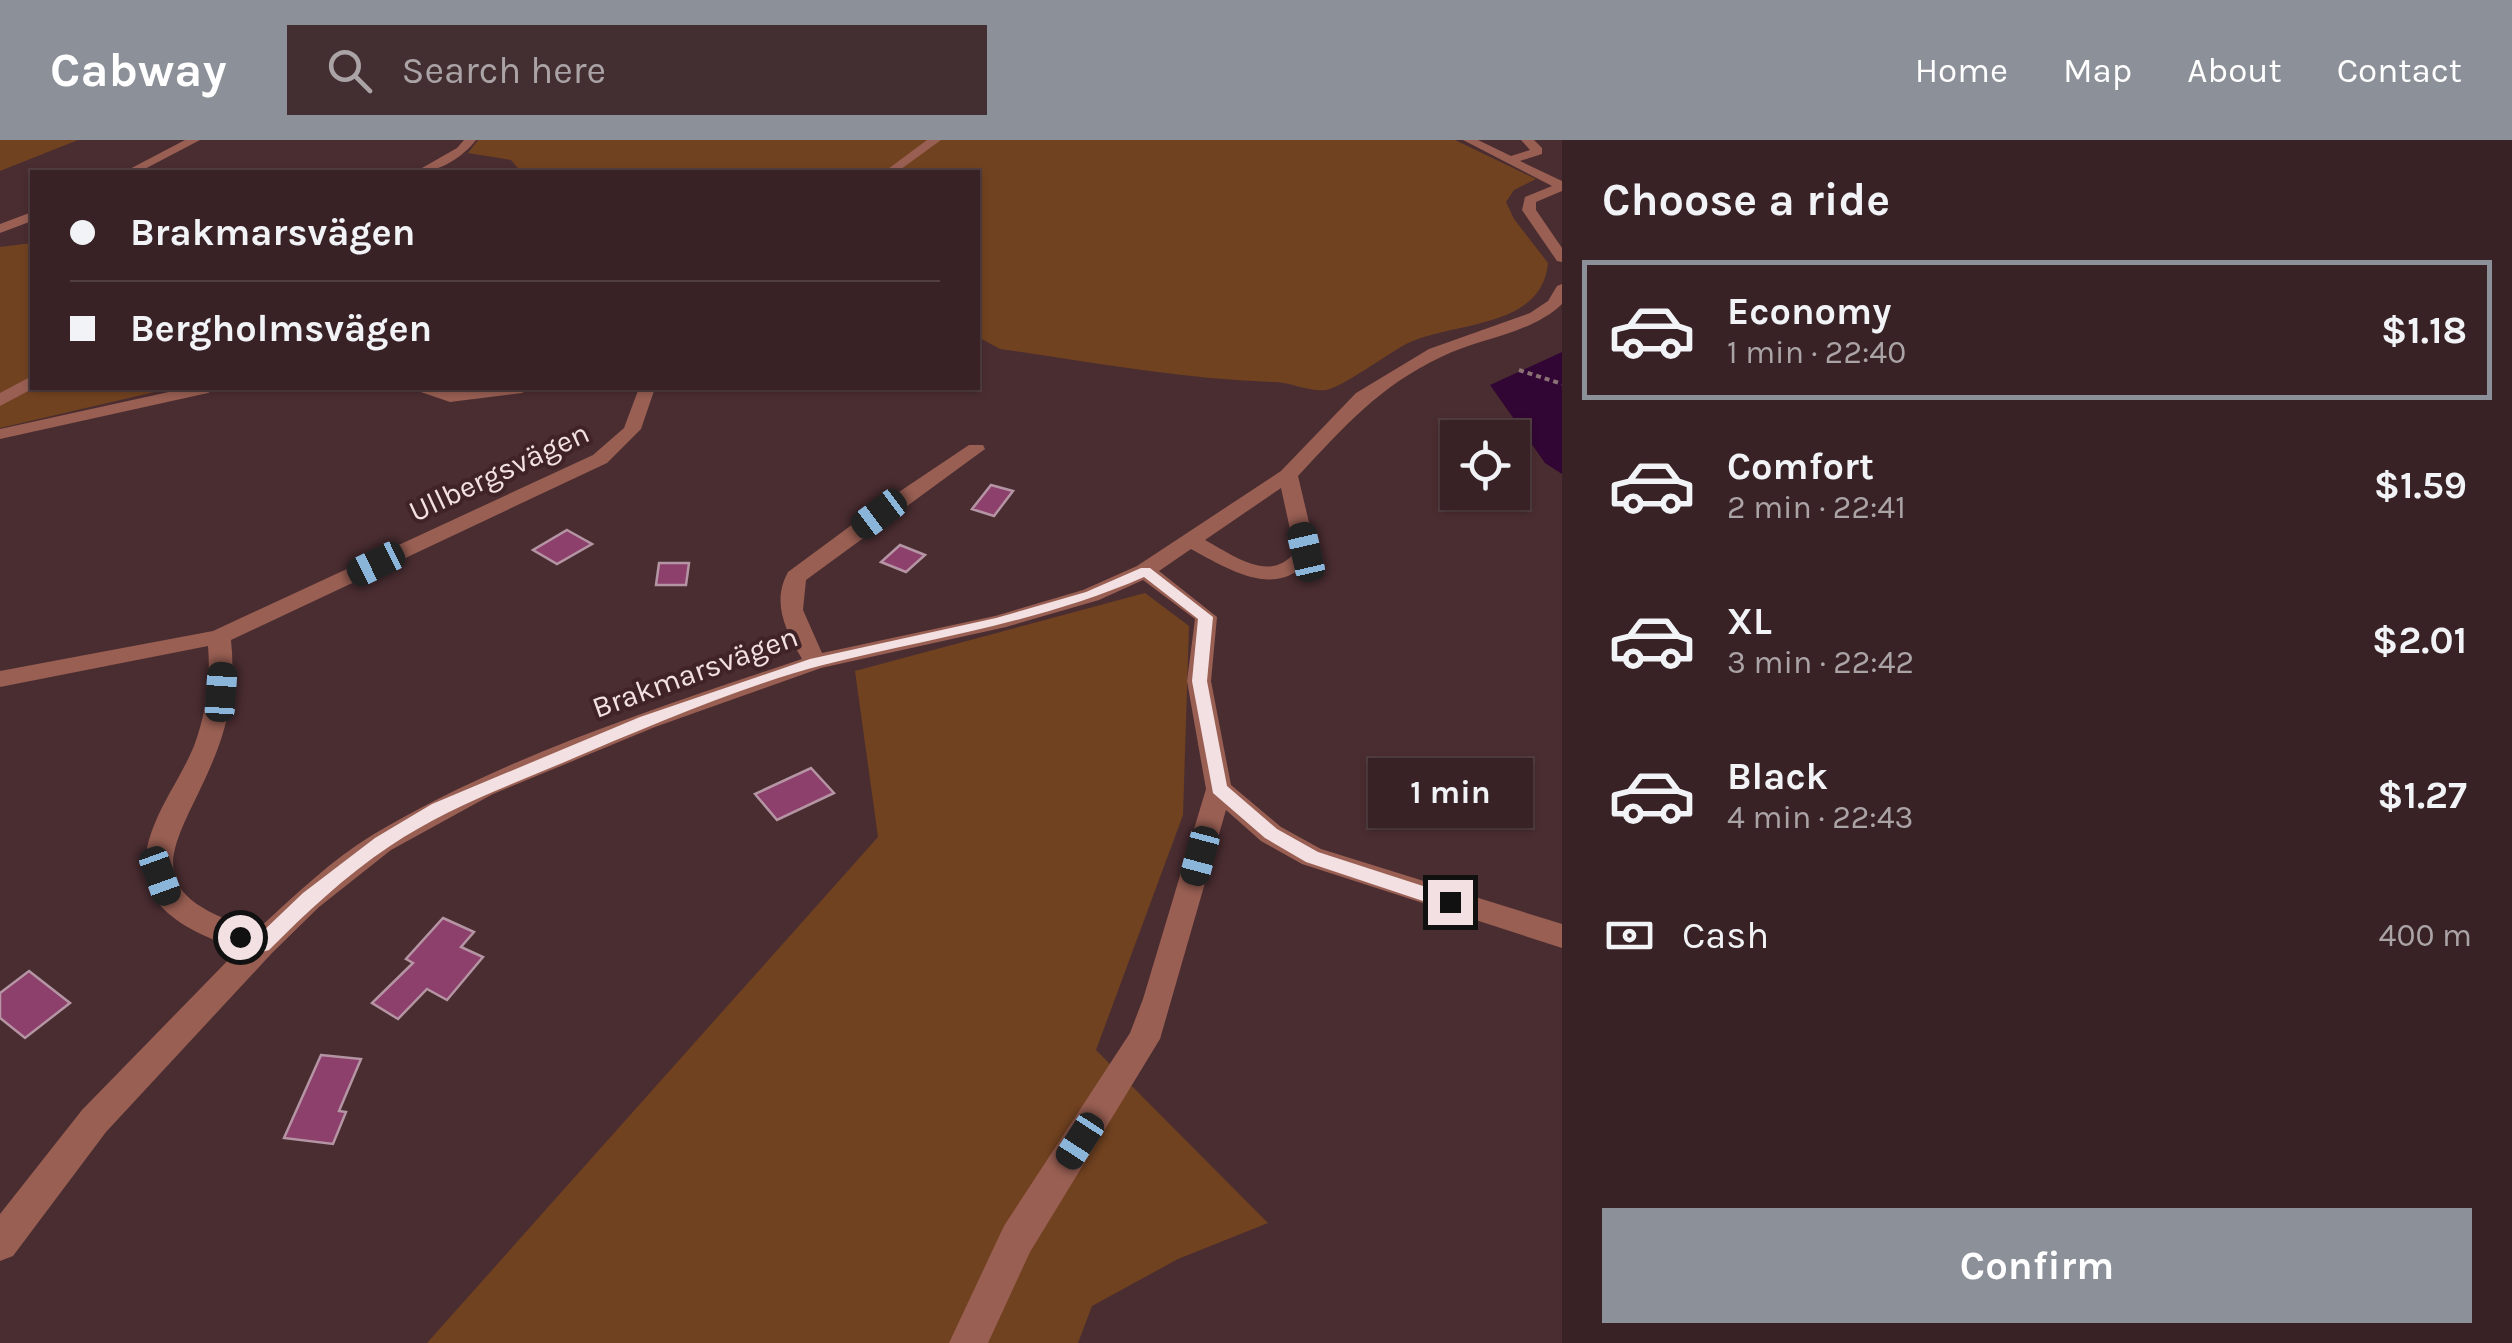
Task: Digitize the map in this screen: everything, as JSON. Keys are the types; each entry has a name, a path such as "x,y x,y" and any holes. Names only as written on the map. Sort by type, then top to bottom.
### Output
{"street":[{"path":"134,170 194,140"},
{"path":"426,170 460,151 470,140"},
{"path":"893,170 935,140"},
{"path":"1468,140 1562,186"},
{"path":"1510,160 1538,152 1527,140"},
{"path":"1562,186 1543,191 1530,200 1529,210 1562,258"},
{"path":"0,229 30,217"},
{"name":"Brakmarsvägen","path":"0,1243 94,1121 262,944 309,898 382,842 438,808 646,721 816,662 998,622 1091,595 1146,571 1288,475 1362,397 1434,353 1536,316 1554,304 1562,289"},
{"path":"0,400 30,383"},
{"path":"0,434 199,390"},
{"path":"425,390 450,397 506,390"},
{"name":"Ullbergsvägen","path":"0,680 219,638 600,459 619,447 640,422 648,390"},
{"path":"816,662 794,627 790,588 796,576 976,449"},
{"path":"1189,540 1267,575 1288,574 1298,568 1306,552 1288,475"},
{"path":"968,1343 1017,1239 1144,1039 1219,789 1199,681 1206,617 1146,571"},
{"path":"219,638 221,692 206,748 166,833 159,859 160,876 168,898 181,910 219,930 262,944"},
{"path":"1219,789 1271,834 1312,857 1562,936"}],"path":[{"path":"1519,370 1562,384"}],"shaded area":[{"path":"0,140 78,140 0,171"},
{"path":"478,140 1455,140 1536,179 1514,190 1506,202 1514,219 1548,263 1542,285 1530,301 1512,312 1406,344 1333,388 1313,390 1280,382 1171,374 1000,349 980,338 980,170 519,170 511,160 468,153"},
{"path":"30,243 30,377 0,396 0,247"},
{"path":"1562,352 1562,474 1545,463 1530,442 1530,420 1515,420 1490,385"},
{"path":"30,389 163,390 0,428 0,404"},
{"path":"1145,593 1189,626 1183,815 1096,1050 1268,1223 1178,1259 1092,1306 1078,1343 427,1343 878,837 855,671"}],"building":[{"path":"991,485 1013,491 994,516 972,509"},
{"path":"567,530 592,544 557,564 533,550"},
{"path":"900,545 925,555 906,572 881,562"},
{"path":"659,563 689,563 686,585 656,585"},
{"path":"1463,765 1493,776 1485,799 1454,787"},
{"path":"811,768 834,793 777,820 755,794"},
{"path":"443,918 474,932 461,947 483,957 447,1000 427,989 398,1019 372,1003 413,963 406,959"},
{"path":"29,971 70,1003 25,1038 0,1018 0,993"},
{"path":"321,1055 361,1059 339,1111 346,1112 333,1144 284,1138"}],"route":[{"path":"240,937 262,944 309,898 382,842 438,808 646,721 816,662 998,622 1091,595 1146,571 1206,617 1199,681 1219,789 1271,834 1312,857 1450,902"}]}
